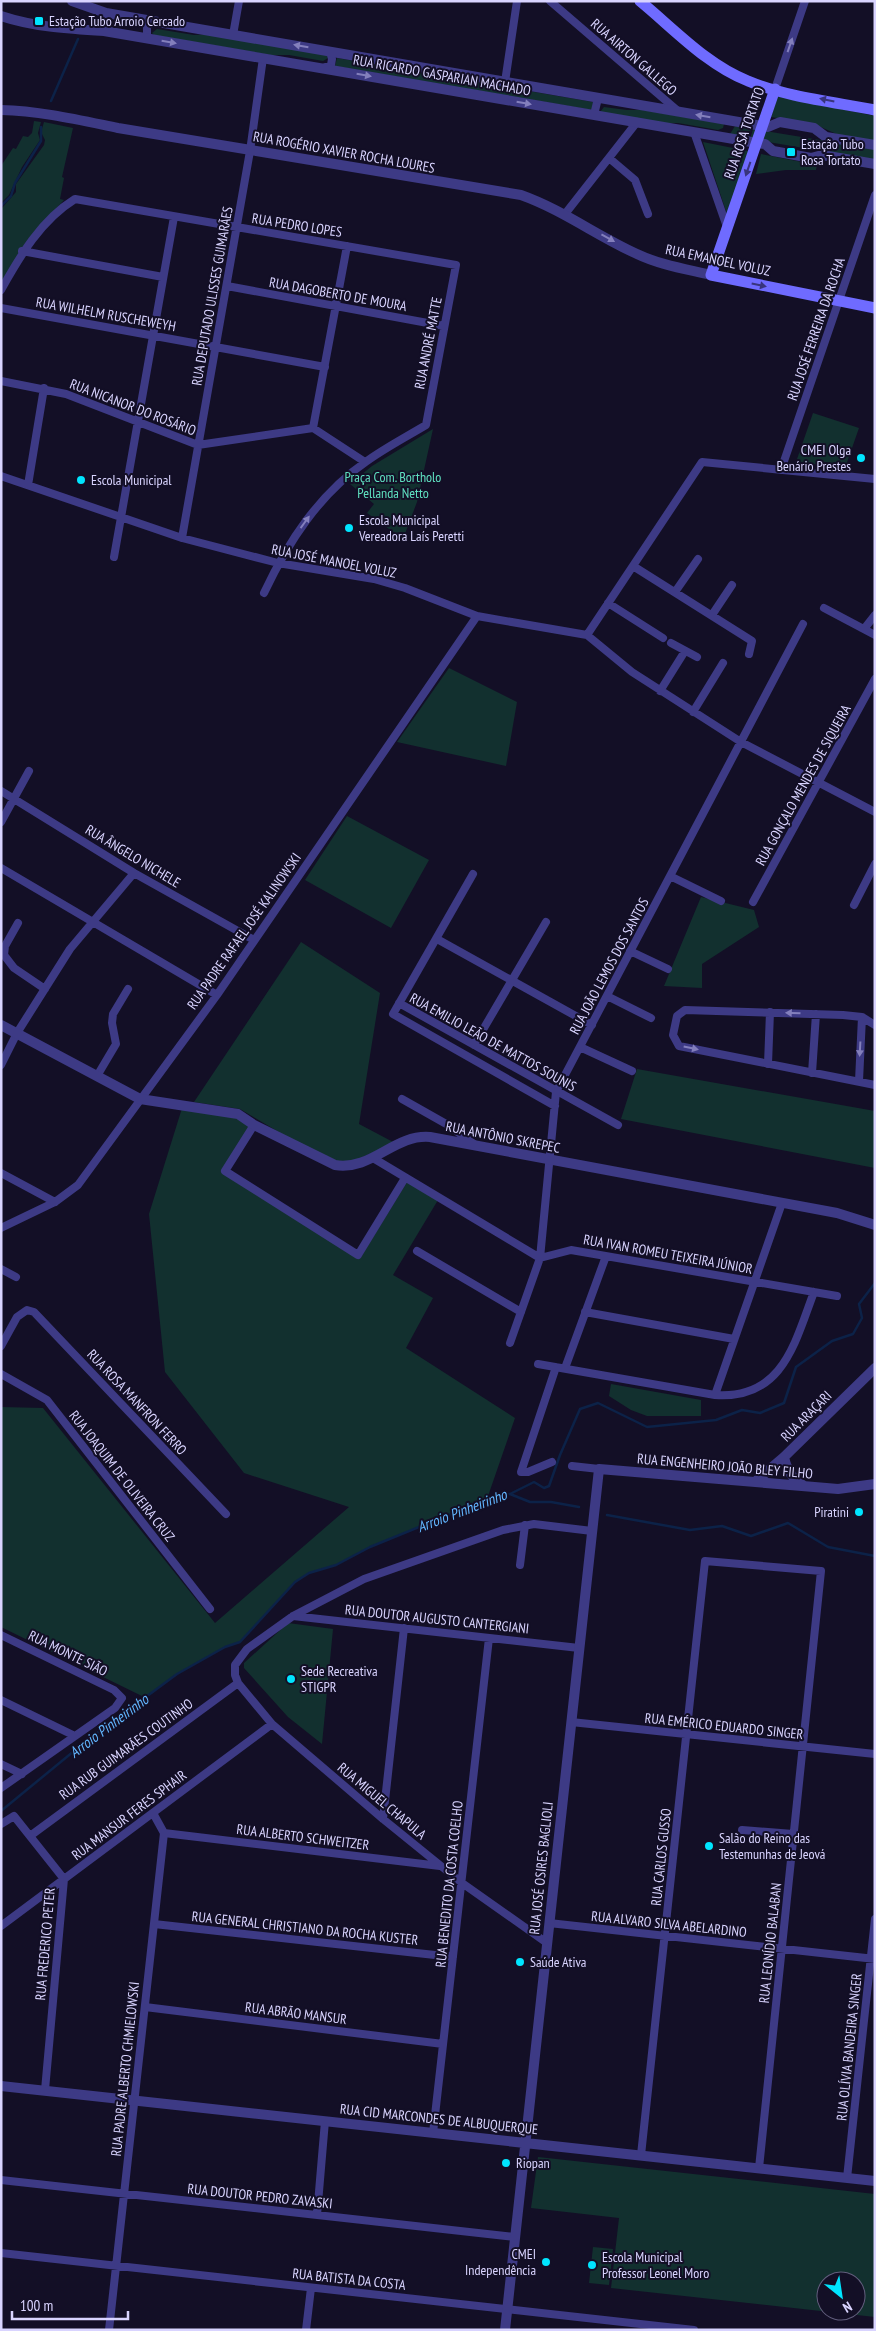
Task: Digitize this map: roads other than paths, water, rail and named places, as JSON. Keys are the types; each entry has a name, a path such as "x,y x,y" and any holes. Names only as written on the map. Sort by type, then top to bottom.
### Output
{"main road":[{"path":"640,1 714,63 748,81 775,89 875,110"},
{"name":"RUA ROSA TORTATO","path":"711,275 775,89"},
{"name":"RUA EMANOEL VOLUZ","path":"711,275 875,308"}],"street":[{"name":"RUA RICARDO GASPARIAN MACHADO","path":"72,1 106,12 152,21 731,121 768,127 780,122 814,128 826,137 875,145"},
{"path":"233,35 239,1"},
{"path":"505,82 517,1"},
{"name":"RUA AIRTON GALLEGO","path":"550,1 679,112"},
{"name":"RUA ROSA TORTATO","path":"775,89 805,1"},
{"name":"RUA RICARDO GASPARIAN MACHADO","path":"1,16 16,21 61,29 104,31 147,38 765,144 773,151 810,158 822,154 875,164"},
{"path":"147,38 147,27 152,21"},
{"path":"323,68 330,65 332,59 330,51"},
{"name":"RUA DEPUTADO ULISSES GUIMARÃES","path":"182,538 250,150 263,58"},
{"path":"594,115 598,98"},
{"name":"RUA ROGÉRIO XAVIER ROCHA LOURES","path":"1,110 28,111 118,128 521,195 565,214"},
{"path":"725,137 731,121"},
{"path":"565,214 637,122"},
{"path":"694,132 727,228"},
{"path":"609,158 635,180 648,214"},
{"name":"RUA JOSÉ FERREIRA DA ROCHA","path":"781,470 875,195"},
{"name":"RUA PEDRO LOPES","path":"22,252 55,214 75,199 456,265"},
{"name":"RUA EMANOEL VOLUZ","path":"565,214 654,262 711,275"},
{"path":"114,557 123,517 174,217"},
{"path":"264,593 278,563 308,518 337,485 366,462 313,428 347,246"},
{"path":"1,290 22,252 163,277"},
{"name":"RUA ANDRÉ MATTE","path":"366,462 426,425 456,265"},
{"name":"RUA DAGOBERTO DE MOURA","path":"227,286 444,326"},
{"name":"RUA WILHELM RUSCHEWEYH","path":"1,308 325,367"},
{"name":"RUA NICANOR DO ROSÁRIO","path":"1,381 44,388 66,394 138,420 198,445 313,428"},
{"path":"28,485 44,388"},
{"path":"875,479 702,462 587,635 632,672 741,742 875,812"},
{"name":"RUA JOSÉ MANOEL VOLUZ","path":"1,476 182,538 278,563 374,579 405,588 477,616 587,635"},
{"path":"675,592 698,559"},
{"path":"633,566 752,641 749,654"},
{"path":"712,616 732,585"},
{"path":"608,603 663,638"},
{"path":"824,608 875,635"},
{"path":"864,629 875,615"},
{"name":"RUA PADRE RAFAEL JOSÉ KALINOWSKI","path":"1,1228 55,1202 69,1194 78,1185 216,995 477,616"},
{"name":"RUA JOÃO LEMOS DOS SANTOS","path":"510,1343 540,1258 556,1092 803,624"},
{"path":"671,642 697,657"},
{"path":"660,691 685,651"},
{"path":"693,712 723,663"},
{"name":"RUA GONÇALO MENDES DE SIQUEIRA","path":"753,902 875,679"},
{"path":"1,822 29,771"},
{"name":"RUA ÂNGELO NICHELE","path":"1,791 134,873 254,940"},
{"path":"854,904 875,864"},
{"path":"1,868 216,995"},
{"path":"1,1065 17,1033 70,949 134,873"},
{"path":"399,1003 473,874"},
{"path":"670,876 721,901"},
{"path":"474,1045 546,922"},
{"path":"18,923 5,946 4,955 14,968 45,989"},
{"path":"437,938 592,1025"},
{"path":"630,951 668,969"},
{"path":"96,1076 116,1044 112,1023 113,1014 128,989"},
{"path":"607,996 651,1018"},
{"name":"RUA EMILIO LEÃO DE MATTOS SOUNIS","path":"555,1106 393,1014 399,1003 618,1125"},
{"path":"875,1025 862,1018 816,1014 685,1010 677,1016 673,1036 679,1046 875,1085"},
{"path":"768,1064 770,1012"},
{"path":"812,1073 816,1014"},
{"path":"858,1081 862,1018"},
{"name":"RUA ANTÔNIO SKREPEC","path":"1,1025 140,1099 238,1114 254,1125 335,1165 357,1165 417,1136 474,1144 550,1160 837,1213 875,1225"},
{"path":"580,1047 632,1071"},
{"path":"500,1074 506,1063"},
{"path":"402,1099 448,1125 474,1144"},
{"path":"254,1125 226,1171 358,1255 405,1178"},
{"path":"373,1158 540,1258"},
{"path":"1,1174 55,1202"},
{"path":"715,1395 782,1203"},
{"name":"RUA IVAN ROMEU TEIXEIRA JÚNIOR","path":"540,1258 571,1250 836,1296"},
{"path":"417,1251 521,1312"},
{"path":"565,1368 606,1256"},
{"path":"1,1269 16,1277"},
{"path":"538,1364 715,1395 737,1395 753,1390 775,1376 790,1355 814,1292"},
{"name":"RUA ROSA MANFRON FERRO","path":"1,1346 17,1317 27,1310 40,1317 226,1514"},
{"path":"585,1312 734,1340"},
{"path":"552,1462 528,1472 521,1472 556,1367"},
{"name":"RUA ARAÇARI","path":"755,1482 784,1457 875,1368"},
{"name":"RUA JOAQUIM DE OLIVEIRA CRUZ","path":"1,1374 47,1400 210,1609"},
{"path":"784,1457 790,1475 805,1486"},
{"name":"RUA ENGENHEIRO JOÃO BLEY FILHO","path":"572,1466 838,1489 875,1484"},
{"name":"RUA JOSÉ OSIRES BAGLIOLI","path":"505,2330 599,1469"},
{"path":"238,1683 235,1675 235,1664 247,1649 293,1616 364,1578 503,1530 525,1525 592,1531"},
{"path":"520,1565 525,1525"},
{"name":"RUA CARLOS GUSSO","path":"641,2155 705,1561 821,1571"},
{"name":"RUA LEONÍDIO BALABAN","path":"759,2168 821,1571"},
{"name":"RUA DOUTOR AUGUSTO CANTERGIANI","path":"293,1616 579,1648"},
{"path":"383,1820 404,1628"},
{"name":"RUA MONTE SIÃO","path":"1,1635 114,1690 122,1698 115,1708 75,1736"},
{"name":"RUA BENEDITO DA COSTA COELHO","path":"433,2133 490,1638"},
{"name":"RUA MIGUEL CHAPULA","path":"238,1683 272,1724 383,1820 462,1883 547,1943"},
{"name":"RUA RUB GUIMARÃES COUTINHO","path":"30,1836 238,1683"},
{"path":"1,1700 75,1736 1,1788"},
{"name":"RUA EMÉRICO EDUARDO SINGER","path":"571,1722 875,1754"},
{"name":"RUA MANSUR FERES SPHAIR","path":"1,1926 272,1724"},
{"path":"1,1764 22,1774"},
{"path":"153,1813 164,1833"},
{"name":"RUA FREDERICO PETER","path":"1,1824 14,1816 64,1880 45,2090"},
{"path":"742,1830 793,1834"},
{"name":"RUA ALBERTO SCHWEITZER","path":"164,1833 440,1866"},
{"name":"RUA PADRE ALBERTO CHMIELOWSKI","path":"109,2330 164,1833"},
{"name":"RUA OLÍVIA BANDEIRA SINGER","path":"848,2178 873,1958 875,1920"},
{"name":"RUA ALVARO SILVA ABELARDINO","path":"549,1923 873,1958"},
{"name":"RUA GENERAL CHRISTIANO DA ROCHA KUSTER","path":"154,1924 453,1957"},
{"name":"RUA ABRÃO MANSUR","path":"145,2007 443,2044"},
{"name":"RUA CID MARCONDES DE ALBUQUERQUE","path":"1,2086 875,2181"},
{"path":"317,2215 324,2121"},
{"name":"RUA DOUTOR PEDRO ZAVASKI","path":"1,2180 515,2237"},
{"name":"RUA BATISTA DA COSTA","path":"1,2253 694,2330"},
{"path":"306,2330 310,2288"}],"waterway":[{"path":"51,101 78,39"},
{"path":"1,206 11,196 15,183 41,141 41,127"},
{"name":"Arroio Pinheirinho","path":"1,1811 85,1742 177,1674 225,1647 240,1642 295,1582 309,1573 336,1565 370,1547 500,1494 510,1494 534,1482 544,1488 549,1486 580,1409 598,1403 647,1427 716,1420 742,1410 760,1413 784,1403 796,1367 832,1341 853,1334 862,1318 859,1304 875,1283"},
{"path":"510,1494 530,1502 551,1502 579,1507"},
{"path":"607,1515 690,1530 722,1526 751,1536 788,1523 828,1547 875,1556"}],"place":[{"name":"Estação Tubo Arroio Cercado","path":"39,21"},
{"name":"Estação Tubo Rosa Tortato","path":"791,152"},
{"name":"CMEI Olga Benário Prestes","path":"861,458"},
{"name":"Escola Municipal","path":"81,480"},
{"name":"Escola Municipal Vereadora Laís Peretti","path":"349,528"},
{"name":"Piratini","path":"859,1512"},
{"name":"Sede Recreativa STIGPR","path":"291,1679"},
{"name":"Salão do Reino das Testemunhas de Jeová","path":"709,1846"},
{"name":"Saúde Ativa","path":"520,1962"},
{"name":"Riopan","path":"506,2163"},
{"name":"CMEI Independência","path":"546,2262"},
{"name":"Escola Municipal Professor Leonel Moro","path":"592,2265"}],"park label":[{"name":"Praça Com. Bortholo Pellanda Netto","path":"393,486"}]}
